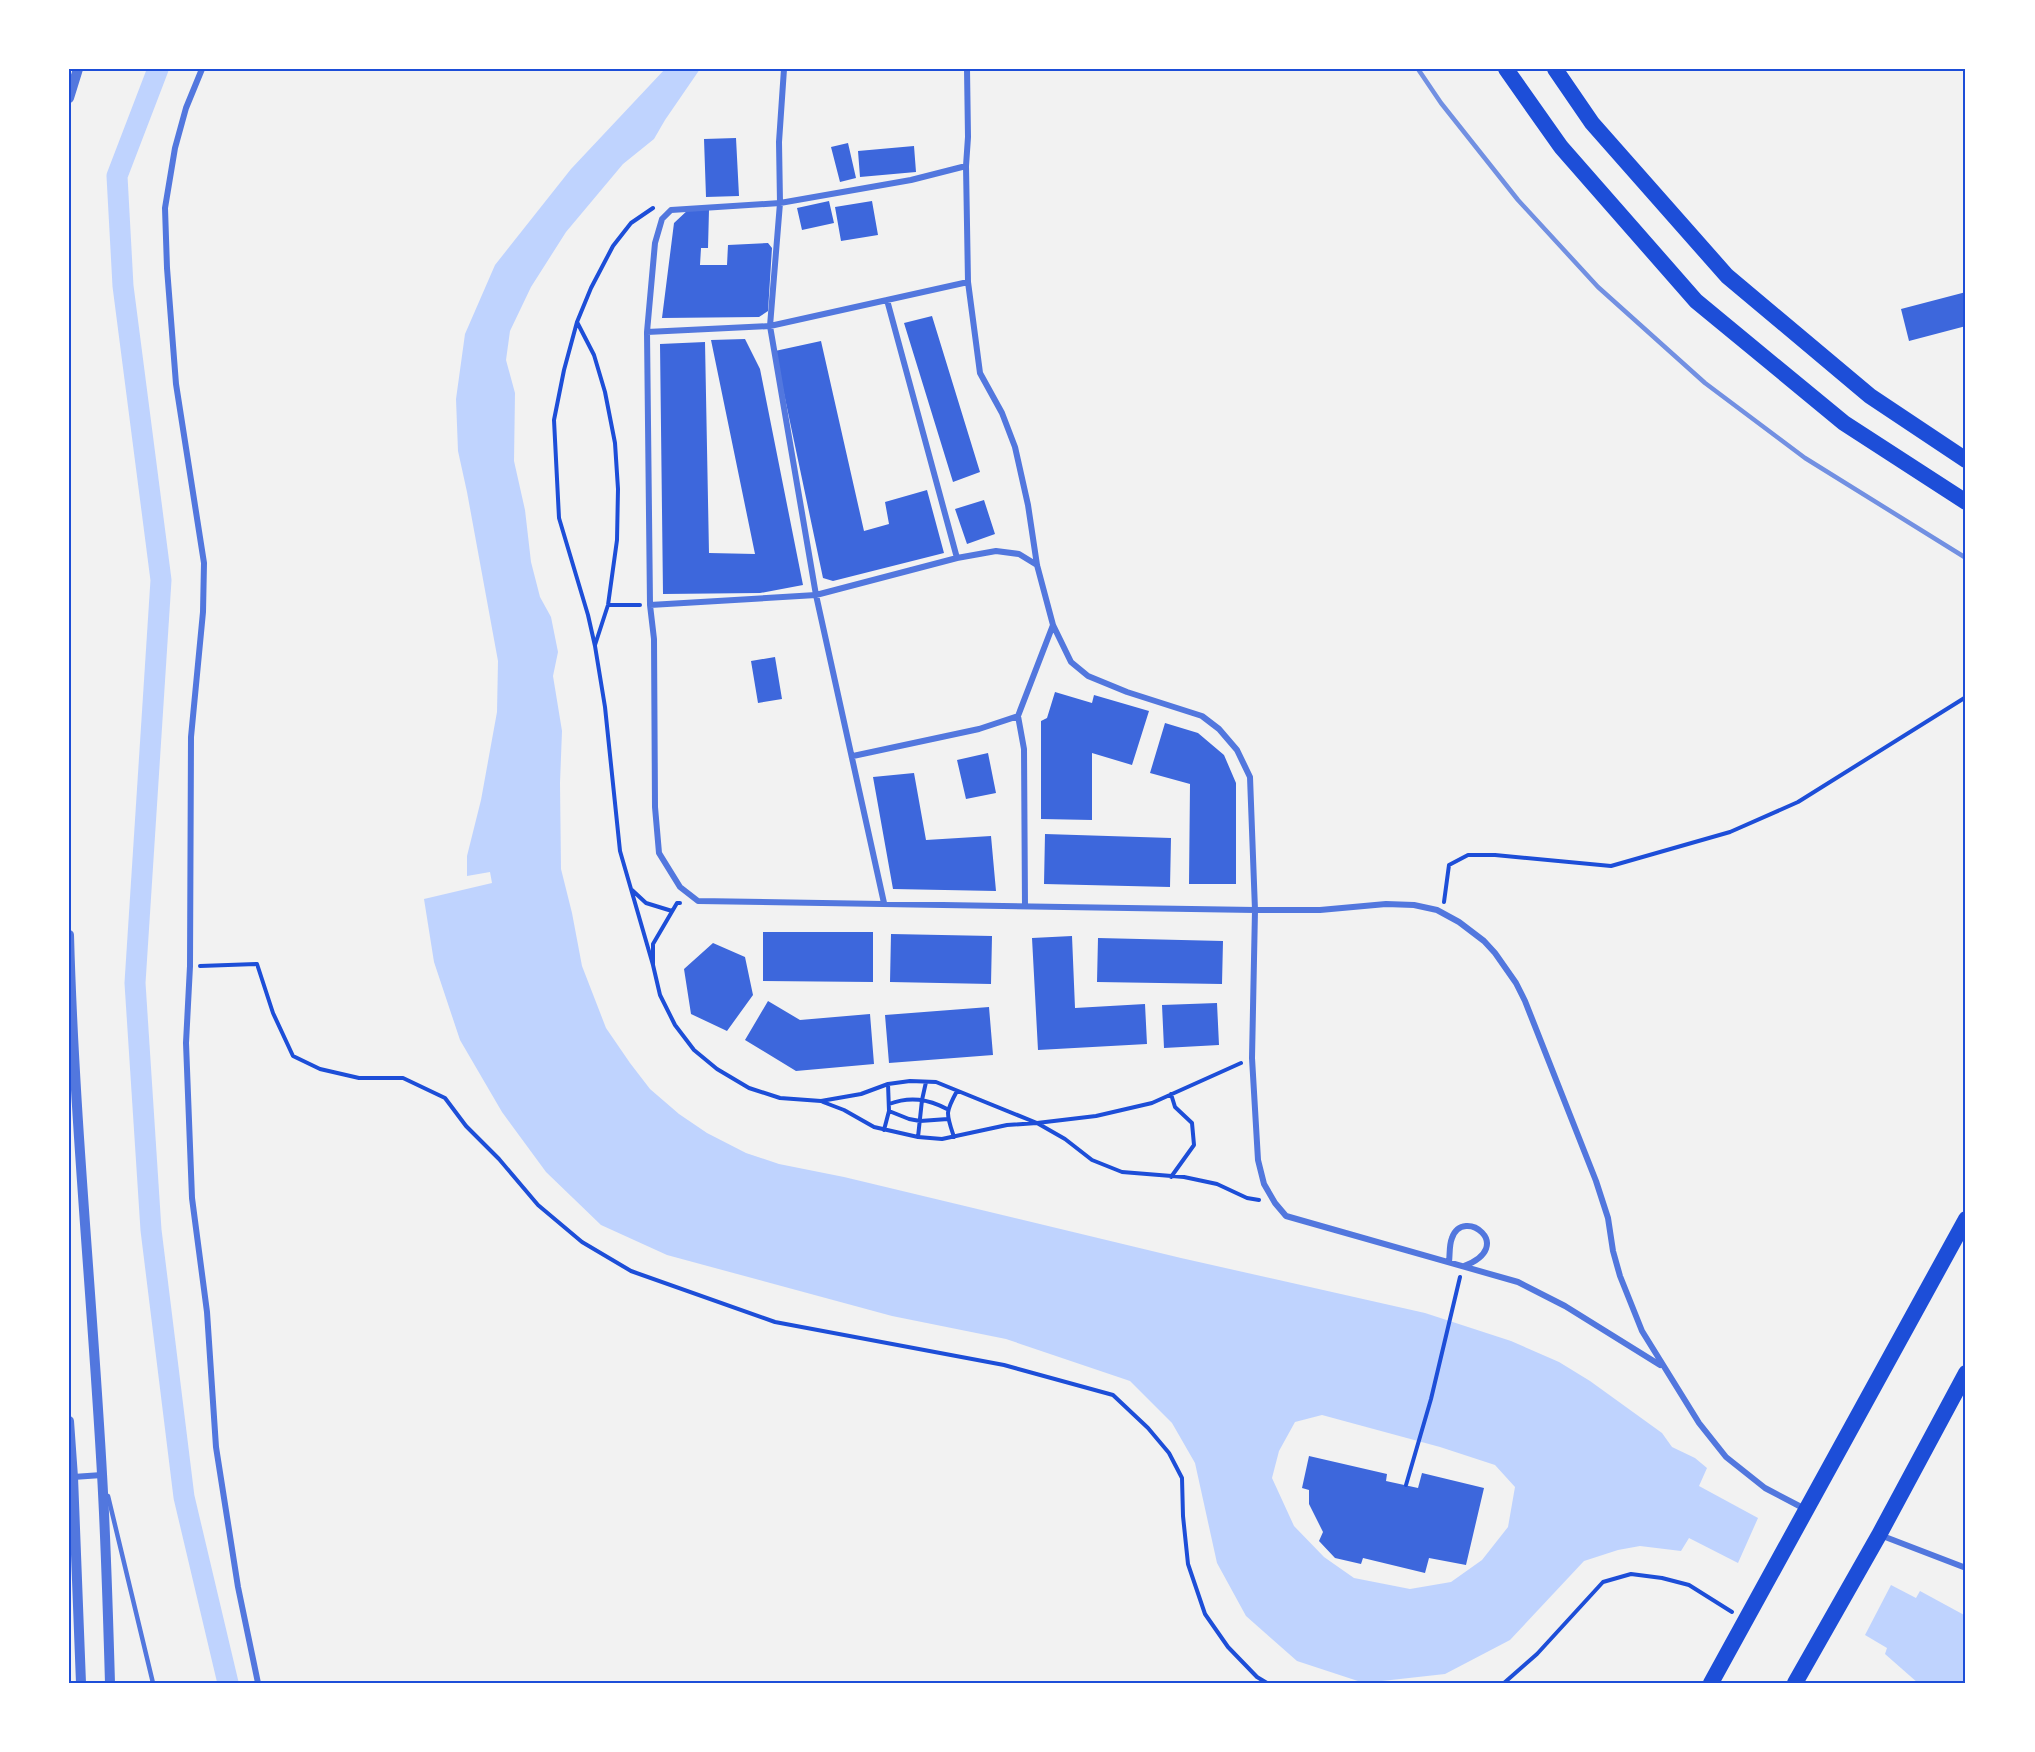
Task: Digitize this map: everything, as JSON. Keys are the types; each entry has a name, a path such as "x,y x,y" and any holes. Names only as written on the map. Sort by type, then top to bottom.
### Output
{"highway":[{"path":"1506,69 1561,147 1696,301 1844,423 1966,502"},
{"path":"1555,69 1592,123 1727,276 1870,396 1966,460"},
{"path":"1711,1683 1966,1219"},
{"path":"1795,1683 1879,1535 1966,1373"}],"street":[{"path":"69,98 78,69"},
{"path":"202,69 186,108 175,148 165,208 176,384 204,563 203,612 191,737 190,966 186,1043 192,1198 207,1312 216,1447 238,1587 258,1683"},
{"path":"784,69 779,142 780,203 770,326 816,595 884,903"},
{"path":"967,69 968,282 980,373 1002,413 1015,447 1028,505 1037,565 1053,625 1071,662 1088,676 1127,692 1202,716 1219,729 1237,750 1250,777 1255,910 1252,1058 1258,1160 1264,1184 1286,1216 1518,1282 1565,1306 1663,1366"},
{"path":"966,166 911,180 780,203 671,210 662,219 656,243 647,332 650,605 654,639 655,807 659,853 680,887 698,901 1255,910 1320,910 1386,904 1414,905 1437,910 1459,922 1484,941 1507,969 1521,992 1596,1181 1608,1218 1620,1276 1642,1331 1699,1423 1726,1457 1764,1488 1805,1509"},
{"path":"647,332 770,326 968,282"},
{"path":"887,300 957,558"},
{"path":"650,605 816,595 957,558 996,551 1019,554 1037,565"},
{"path":"1025,906 1024,749 1018,716 1053,625"},
{"path":"853,756 979,729 1018,716"},
{"path":"69,935 71,1018 102,1475 110,1683"},
{"path":"1449,1262 1452,1238 1455,1233 1464,1226 1471,1226 1481,1230 1487,1246 1482,1257 1464,1266"},
{"path":"69,1421 81,1683"},
{"path":"73,1477 102,1475"},
{"path":"1879,1535 1966,1568"}],"lane":[{"path":"102,1475 153,1683"}],"path":[{"path":"653,208 631,223 613,246 577,322 554,420 555,461 559,518 595,646 605,707 620,851 660,995 675,1025 694,1050 717,1068 749,1088 780,1098 821,1101 861,1094 888,1084 936,1082 1037,1123 1065,1139 1092,1160 1122,1172 1184,1177 1217,1184 1247,1198 1275,1203"},
{"path":"577,322 594,355 615,443 618,489 617,540 608,605 595,646"},
{"path":"608,605 650,605"},
{"path":"1437,910 1444,902 1449,865 1468,855 1495,855 1611,866 1730,832 1798,802 1966,697"},
{"path":"631,889 646,903 672,911"},
{"path":"653,965 653,944 677,903 698,901"},
{"path":"190,966 257,964 273,1013 292,1056 320,1069 359,1078 403,1078 445,1098 466,1126 499,1159 538,1205 582,1242 631,1270 700,1297 775,1322 1004,1365 1113,1395 1148,1428 1169,1453 1182,1478 1188,1564 1205,1614 1228,1647 1257,1677 1267,1683"},
{"path":"821,1101 844,1110 874,1127 918,1137 942,1139 1007,1125 1096,1116 1152,1103 1252,1058"},
{"path":"918,1137 926,1082"},
{"path":"884,1130 889,1111 888,1084"},
{"path":"954,1137 947,1109 957,1091"},
{"path":"1171,1094 1175,1107 1192,1123 1194,1145 1171,1177"},
{"path":"889,1104 898,1101 922,1100 931,1101 947,1109"},
{"path":"889,1111 920,1121 948,1119"},
{"path":"1406,1485 1431,1399 1464,1266"},
{"path":"1504,1683 1537,1654 1603,1582 1631,1574 1662,1578 1689,1585 1745,1620"}],"water":[{"path":"665,69 700,69 654,139 623,164 566,232 531,287 510,331 506,360 515,393 514,461 525,510 531,562 540,597 551,617 558,652 553,676 562,731 561,869 582,966 606,1028 650,1089 679,1114 707,1133 746,1153 779,1164 844,1177 1181,1258 1425,1313 1511,1341 1559,1362 1590,1381 1662,1433 1672,1447 1695,1458 1707,1468 1699,1486 1758,1518 1738,1563 1689,1538 1681,1551 1640,1546 1618,1550 1584,1561 1510,1640 1445,1674 1364,1683 1297,1661 1246,1616 1217,1563 1195,1463 1172,1423 1130,1381 1006,1339 892,1316 667,1255 601,1225 546,1172 502,1112 460,1040 434,962 424,899 492,883 490,872 467,876 467,856 481,800 497,712 498,661 458,451 456,399 465,334 495,265 571,169","holes":["1322,1415 1440,1447 1495,1465 1515,1487 1508,1527 1482,1560 1451,1582 1410,1589 1354,1578 1324,1557 1294,1526 1272,1478 1279,1451 1295,1422"]},
{"path":"1891,1585 1916,1598 1920,1591 1966,1616 1966,1683 1918,1683 1885,1654 1887,1648 1865,1635"}],"building":[{"path":"736,138 739,196 706,197 704,139"},
{"path":"848,143 856,178 840,182 831,147"},
{"path":"914,146 916,172 860,177 858,151"},
{"path":"829,201 834,223 802,230 797,208"},
{"path":"872,201 878,235 841,241 835,207"},
{"path":"689,209 709,210 708,248 701,248 700,265 727,265 728,245 768,243 772,248 768,311 759,317 662,318 674,223"},
{"path":"1966,292 1966,326 1909,341 1901,309"},
{"path":"932,316 980,472 953,482 904,323"},
{"path":"745,339 760,369 803,585 760,593 663,594 660,344 705,342 709,553 755,554 711,340"},
{"path":"821,341 864,531 889,524 885,502 927,490 944,553 833,581 823,578 775,351"},
{"path":"984,500 995,534 967,544 955,509"},
{"path":"775,657 782,699 758,703 751,661"},
{"path":"1055,692 1092,703 1094,695 1149,711 1132,765 1092,753 1092,820 1041,819 1041,721 1047,718"},
{"path":"1165,723 1198,733 1224,755 1236,783 1236,884 1189,884 1190,784 1150,773"},
{"path":"988,753 996,793 966,799 957,760"},
{"path":"914,773 926,840 991,836 996,891 893,889 873,777"},
{"path":"1045,834 1171,838 1170,887 1044,884"},
{"path":"763,932 873,932 873,982 763,981"},
{"path":"891,934 992,936 991,984 890,982"},
{"path":"1072,936 1075,1008 1145,1004 1147,1044 1038,1050 1032,938"},
{"path":"1098,938 1223,941 1222,984 1097,982"},
{"path":"713,943 745,957 753,995 727,1031 691,1014 684,969"},
{"path":"768,1001 800,1020 870,1014 874,1064 796,1071 745,1040"},
{"path":"1217,1003 1219,1045 1164,1048 1162,1005"},
{"path":"989,1007 993,1055 889,1063 885,1015"},
{"path":"1309,1456 1387,1474 1386,1481 1418,1488 1422,1473 1484,1488 1466,1565 1429,1558 1425,1573 1363,1558 1361,1564 1335,1558 1319,1541 1323,1532 1309,1504 1309,1490 1302,1488"}],"waterway":[{"path":"158,69 117,176 123,286 161,580 135,983 151,1230 184,1497 228,1683"}],"railway":[{"path":"1418,69 1441,103 1518,200 1598,287 1705,383 1805,458 1966,558"}]}
